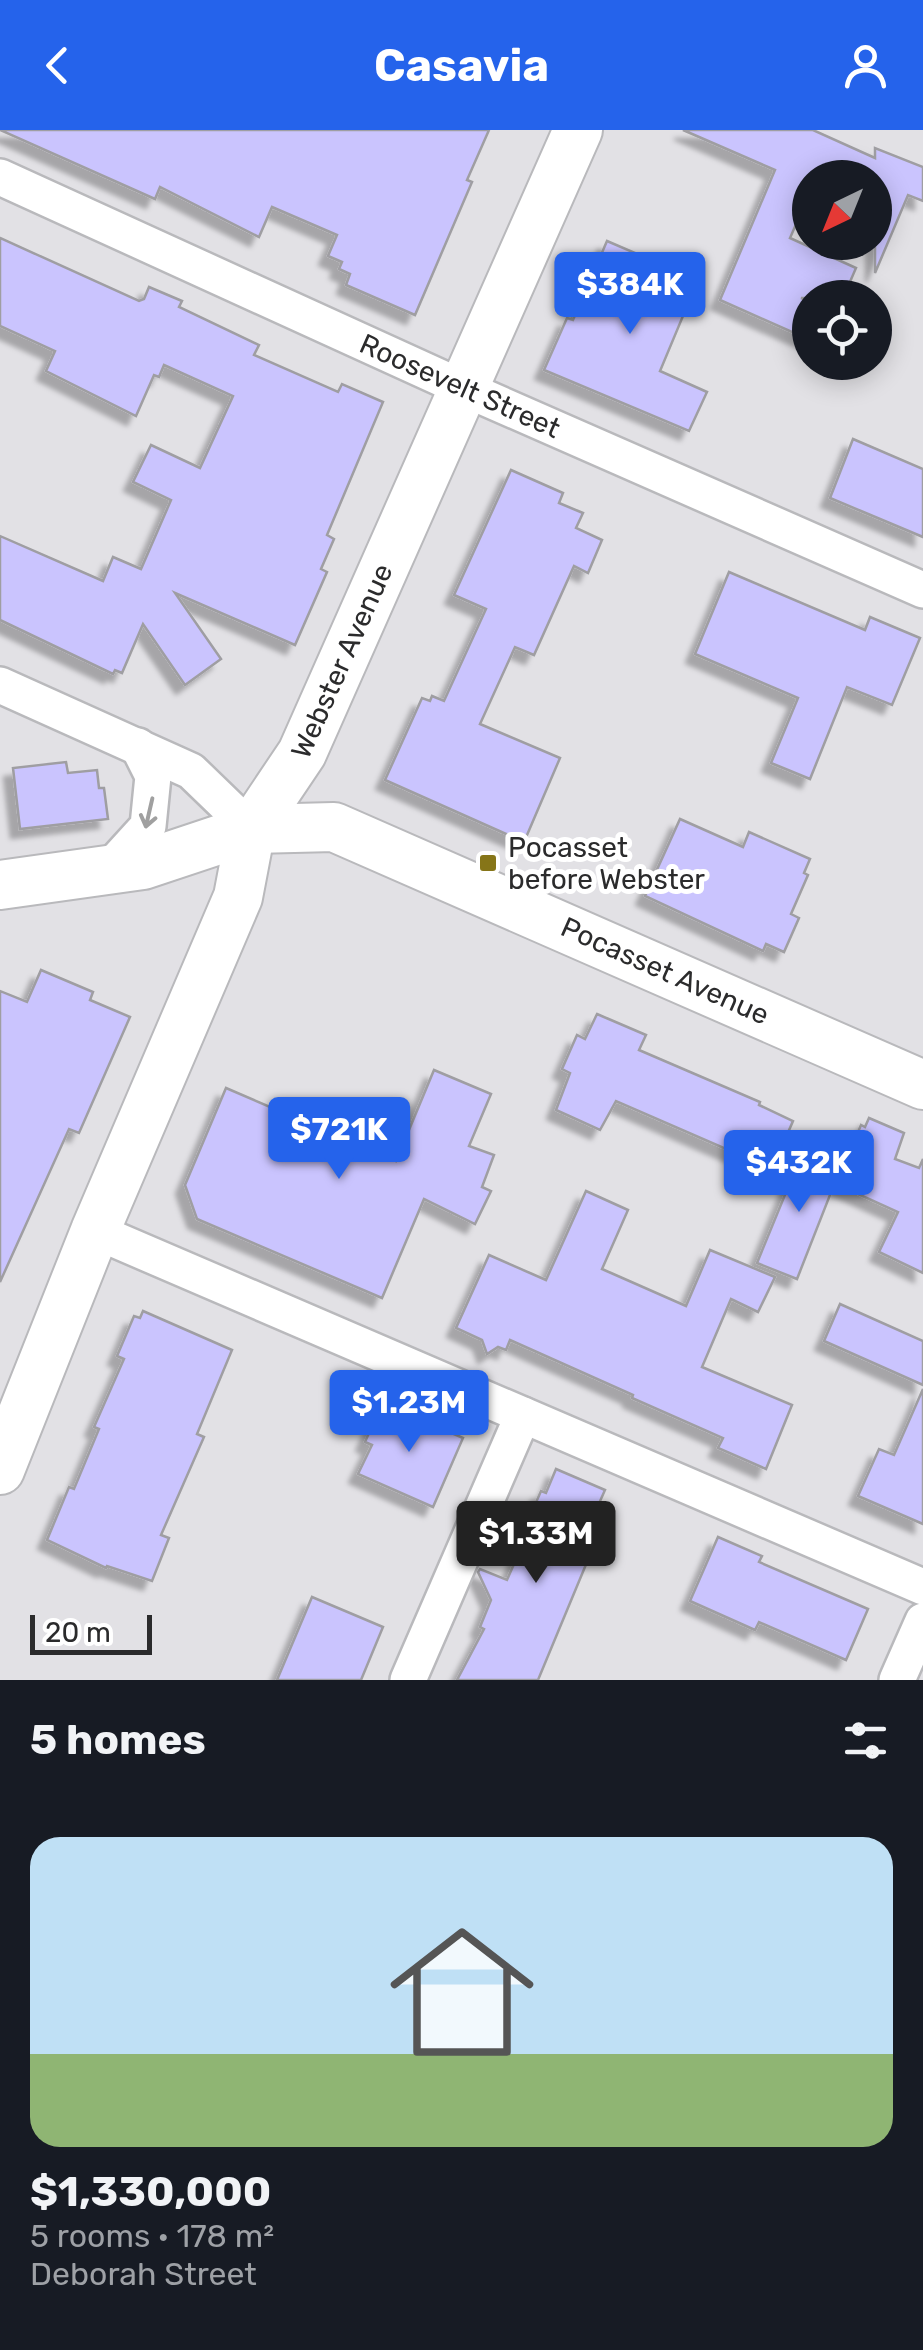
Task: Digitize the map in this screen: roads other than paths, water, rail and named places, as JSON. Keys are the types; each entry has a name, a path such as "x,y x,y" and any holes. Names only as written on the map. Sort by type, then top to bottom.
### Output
{"street":[{"name":"Webster Avenue","path":"0,1470 94,1231 238,897 251,830 302,753 578,130"},
{"name":"Roosevelt Street","path":"0,177 462,388 923,590"},
{"path":"0,686 191,772 251,830"},
{"path":"108,870 148,826 154,776 138,746"},
{"name":"Pocasset Avenue","path":"0,885 143,865 251,830 334,828 923,1085"},
{"path":"94,1231 923,1587"},
{"path":"408,1680 523,1414"},
{"path":"897,1680 923,1620"}],"place":[{"name":"Pocasset before Webster","path":"488,863"}]}
